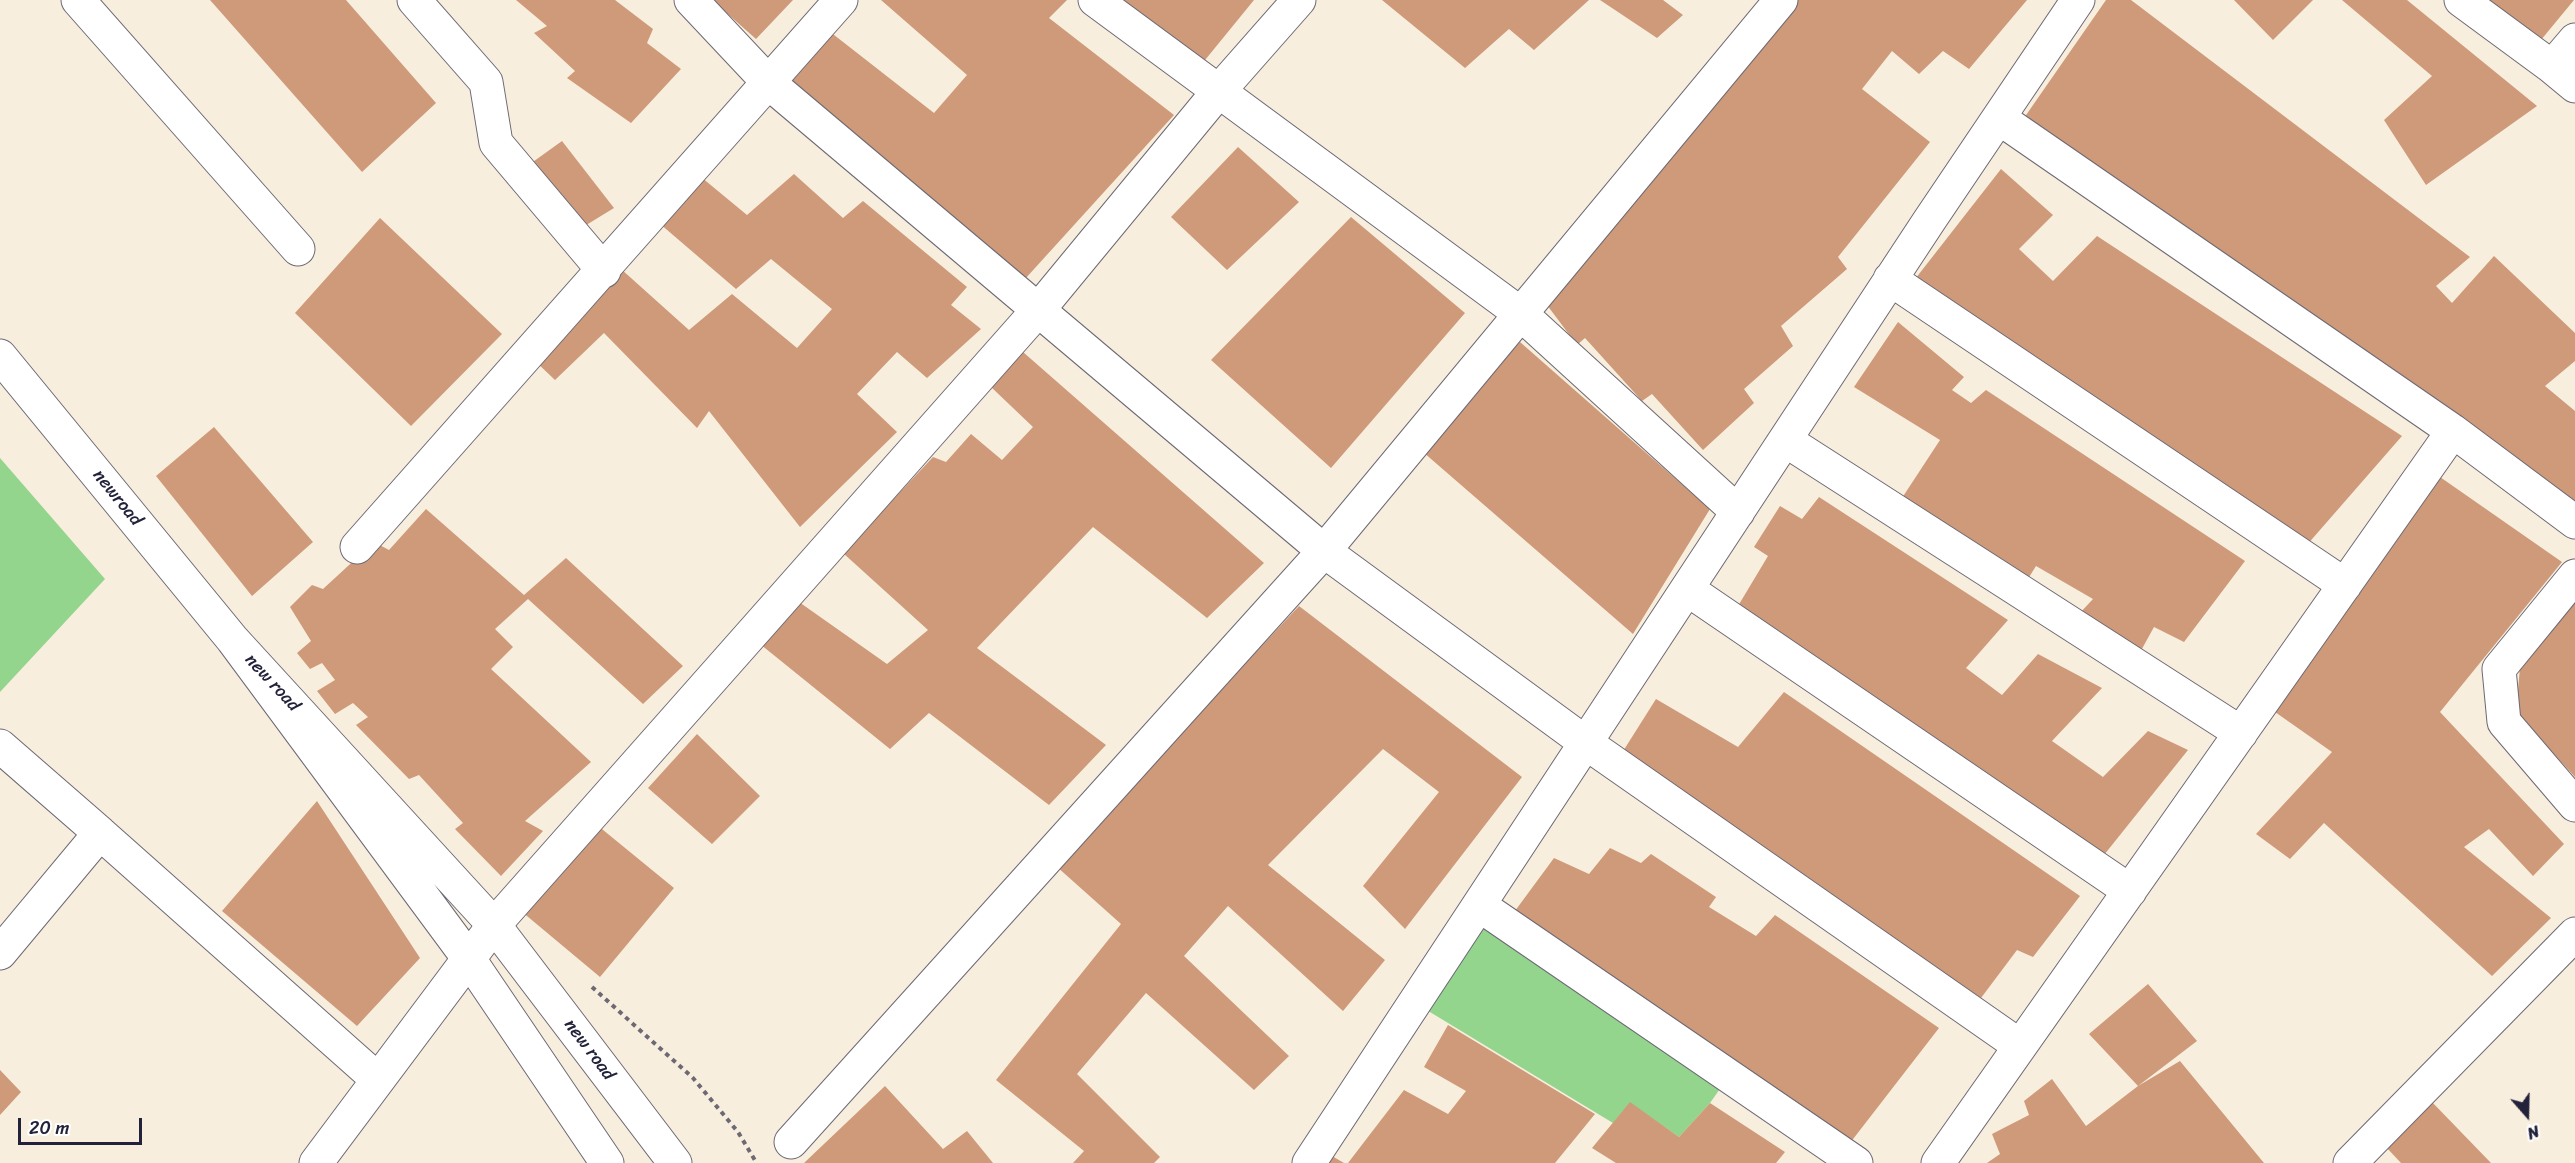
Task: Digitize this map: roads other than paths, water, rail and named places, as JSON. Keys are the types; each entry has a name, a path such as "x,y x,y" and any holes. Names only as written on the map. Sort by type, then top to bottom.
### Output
{"street":[{"path":"78,0 298,249"},
{"path":"414,0 486,82 496,143 604,271"},
{"path":"691,0 769,83 1324,551 1586,743 2020,1046"},
{"path":"357,547 604,271 841,0"},
{"path":"1095,0 1521,314 1738,512"},
{"path":"316,1163 494,925 1038,309 1218,92 1299,0"},
{"path":"790,1142 1324,551 1781,0"},
{"path":"1309,1163 1890,279 2078,0"},
{"path":"2461,0 2563,76 2575,40"},
{"path":"1999,118 2453,431 2575,522"},
{"path":"1890,279 2344,585"},
{"name":"newroad","path":"0,356 233,640"},
{"path":"1938,1163 2453,431"},
{"path":"1785,440 2241,733"},
{"path":"2575,576 2499,669 2504,722 2575,805"},
{"path":"1687,589 2130,891"},
{"name":"new road","path":"233,640 494,925 675,1163"},
{"name":"new road","path":"233,640 470,959 607,1163"},
{"path":"0,746 377,1079"},
{"path":"0,953 100,832"},
{"path":"1479,905 1835,1157"},
{"path":"2350,1163 2575,934"}]}
